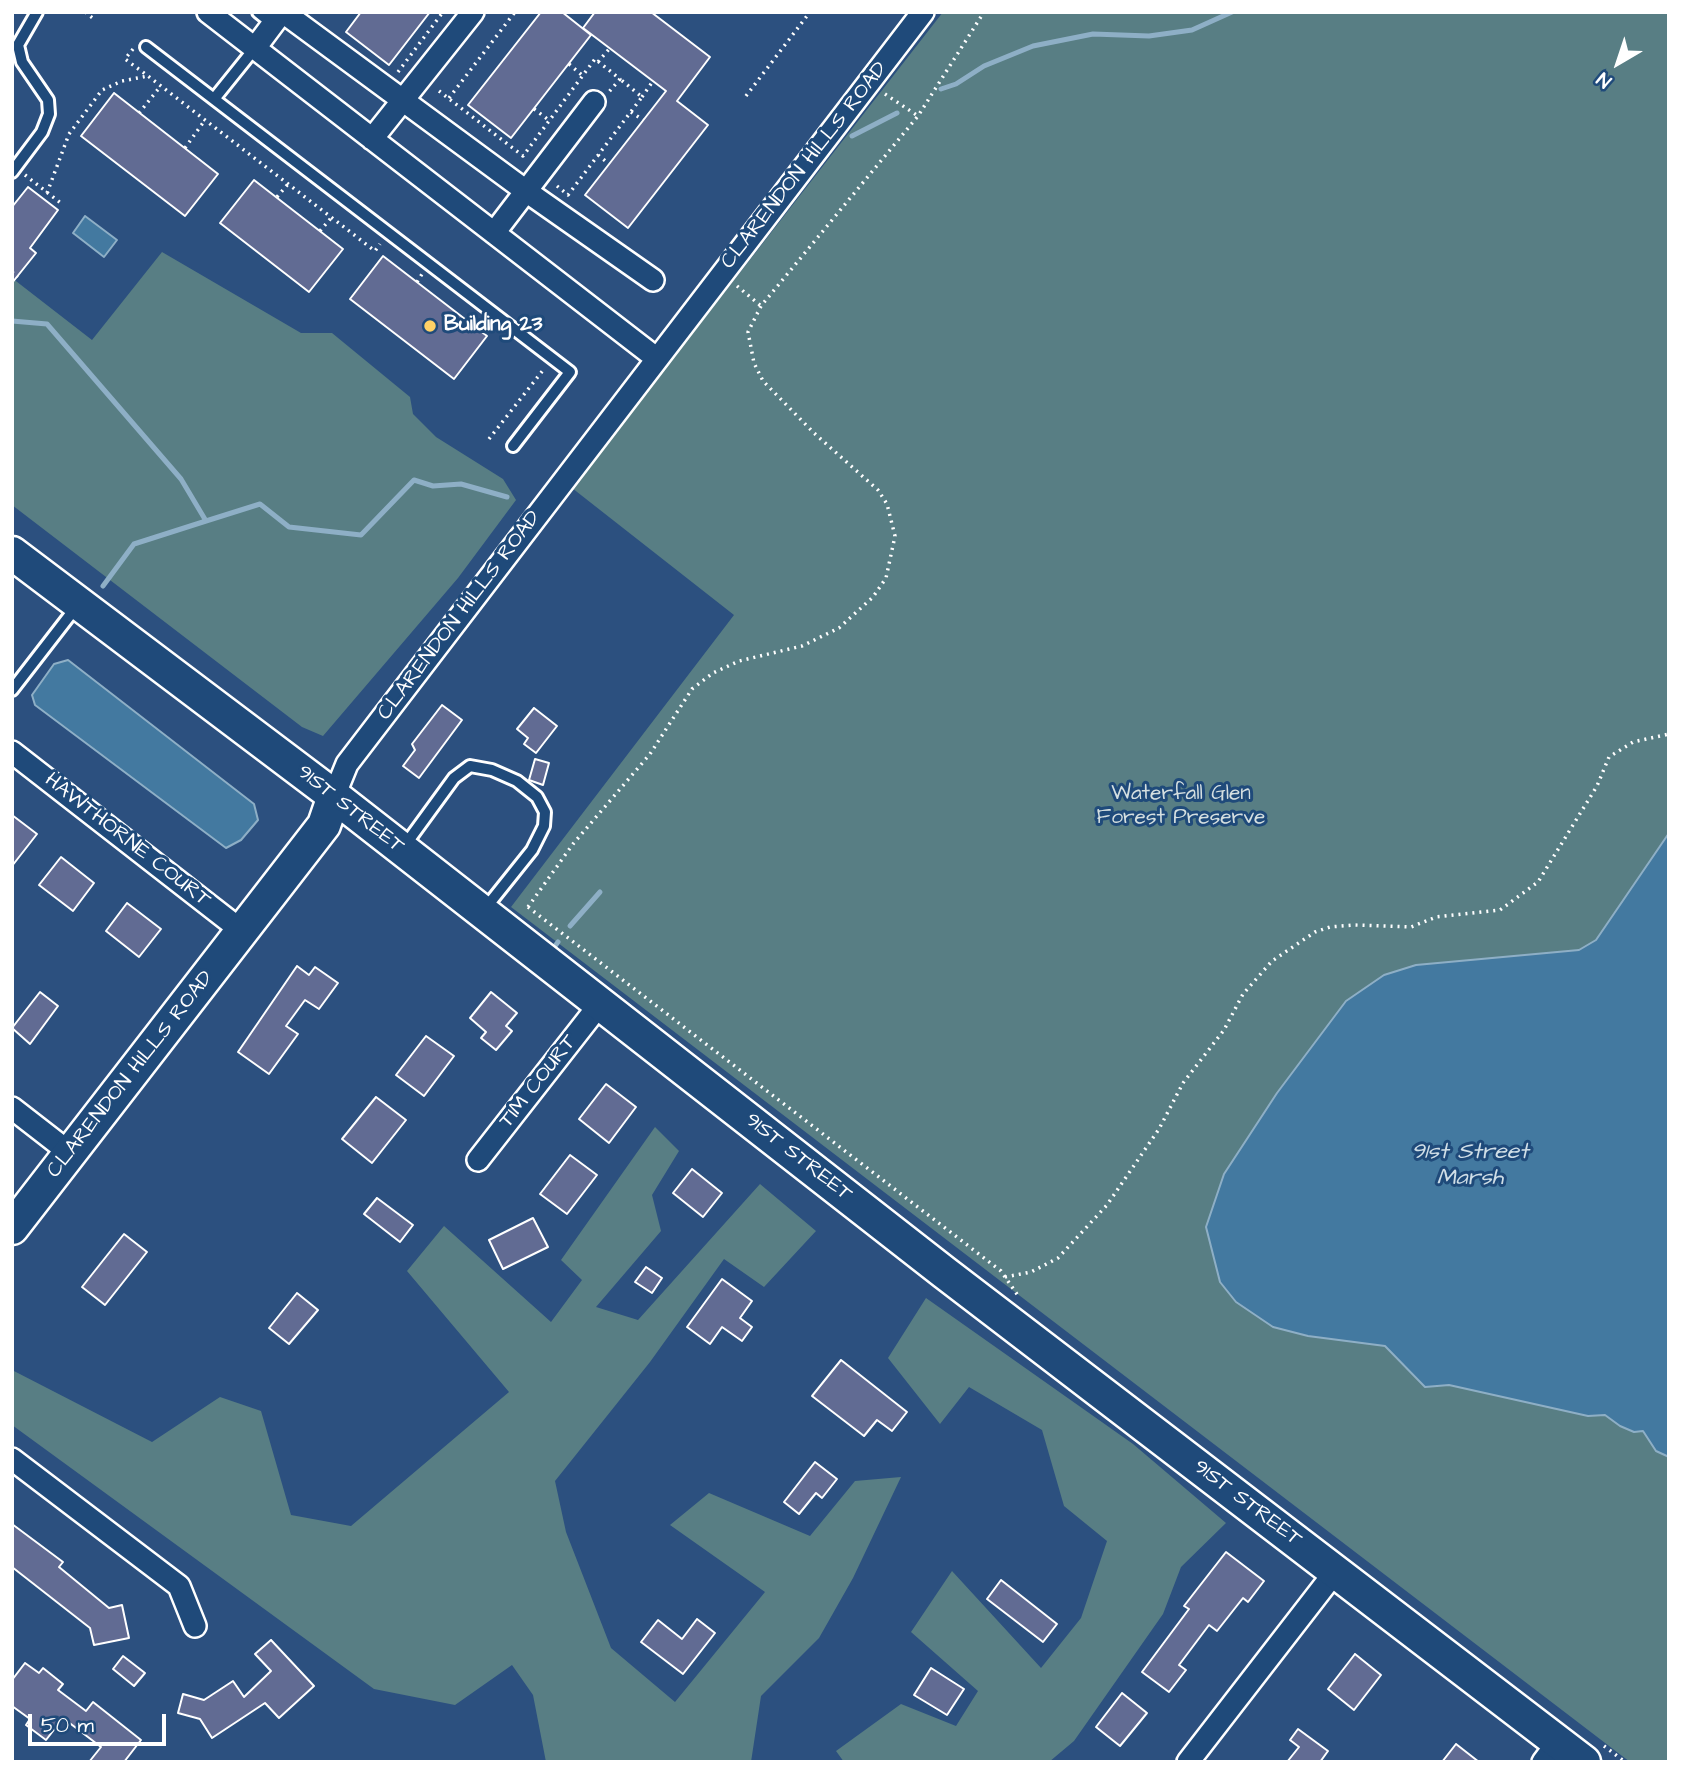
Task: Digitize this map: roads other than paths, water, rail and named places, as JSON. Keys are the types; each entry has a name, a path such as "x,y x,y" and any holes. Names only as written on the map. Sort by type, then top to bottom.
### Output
{"main road":[{"name":"91ST STREET","path":"12,553 334,796 1335,1572 1550,1752 1593,1753"},
{"name":"CLARENDON HILLS ROAD","path":"12,1228 324,825 334,796"}],"street":[{"path":"208,12 656,358"},
{"path":"372,139 473,12"},
{"name":"CLARENDON HILLS ROAD","path":"334,796 347,764 923,12"},
{"path":"255,48 274,15 403,101 653,280"},
{"path":"494,233 600,98"},
{"name":"HAWTHORNE COURT","path":"12,752 242,931"},
{"name":"TIM COURT","path":"478,1160 600,1004"},
{"path":"12,1108 70,1153"},
{"path":"12,1459 179,1586 195,1626"},
{"path":"1188,1762 1335,1572"}],"lane":[{"path":"15,177 42,132 49,114 48,100 22,62 18,45 37,12"},
{"path":"146,47 570,372 513,446"},
{"path":"214,99 255,48"},
{"path":"12,690 79,604"},
{"path":"402,849 454,778 470,766 492,770 517,781 537,797 545,812 544,826 532,850 483,912"}],"water":[{"path":"85,216 117,240 104,257 73,233"},
{"path":"68,660 254,804 258,820 241,840 226,848 35,705 32,695 54,664"},
{"name":"91st Street Marsh","path":"1669,833 1669,1457 1656,1451 1643,1431 1634,1432 1605,1415 1588,1416 1449,1385 1425,1387 1385,1346 1308,1336 1273,1327 1236,1302 1220,1282 1206,1227 1224,1174 1277,1093 1346,1001 1384,975 1416,965 1579,950 1596,940"}],"waterway":[{"path":"941,89 956,84 984,66 1033,46 1093,34 1149,36 1192,30 1232,12"},
{"path":"852,136 897,113"},
{"path":"12,321 47,324 181,479 206,521 260,504 289,527 361,535 414,480 433,486 461,484 507,497"},
{"path":"103,586 134,544 206,521"},
{"path":"570,926 600,892"},
{"path":"555,946 558,942"}],"place":[{"name":"Building 23","path":"430,326"}],"park label":[{"name":"Waterfall Glen Forest Preserve","path":"1181,807"}]}
